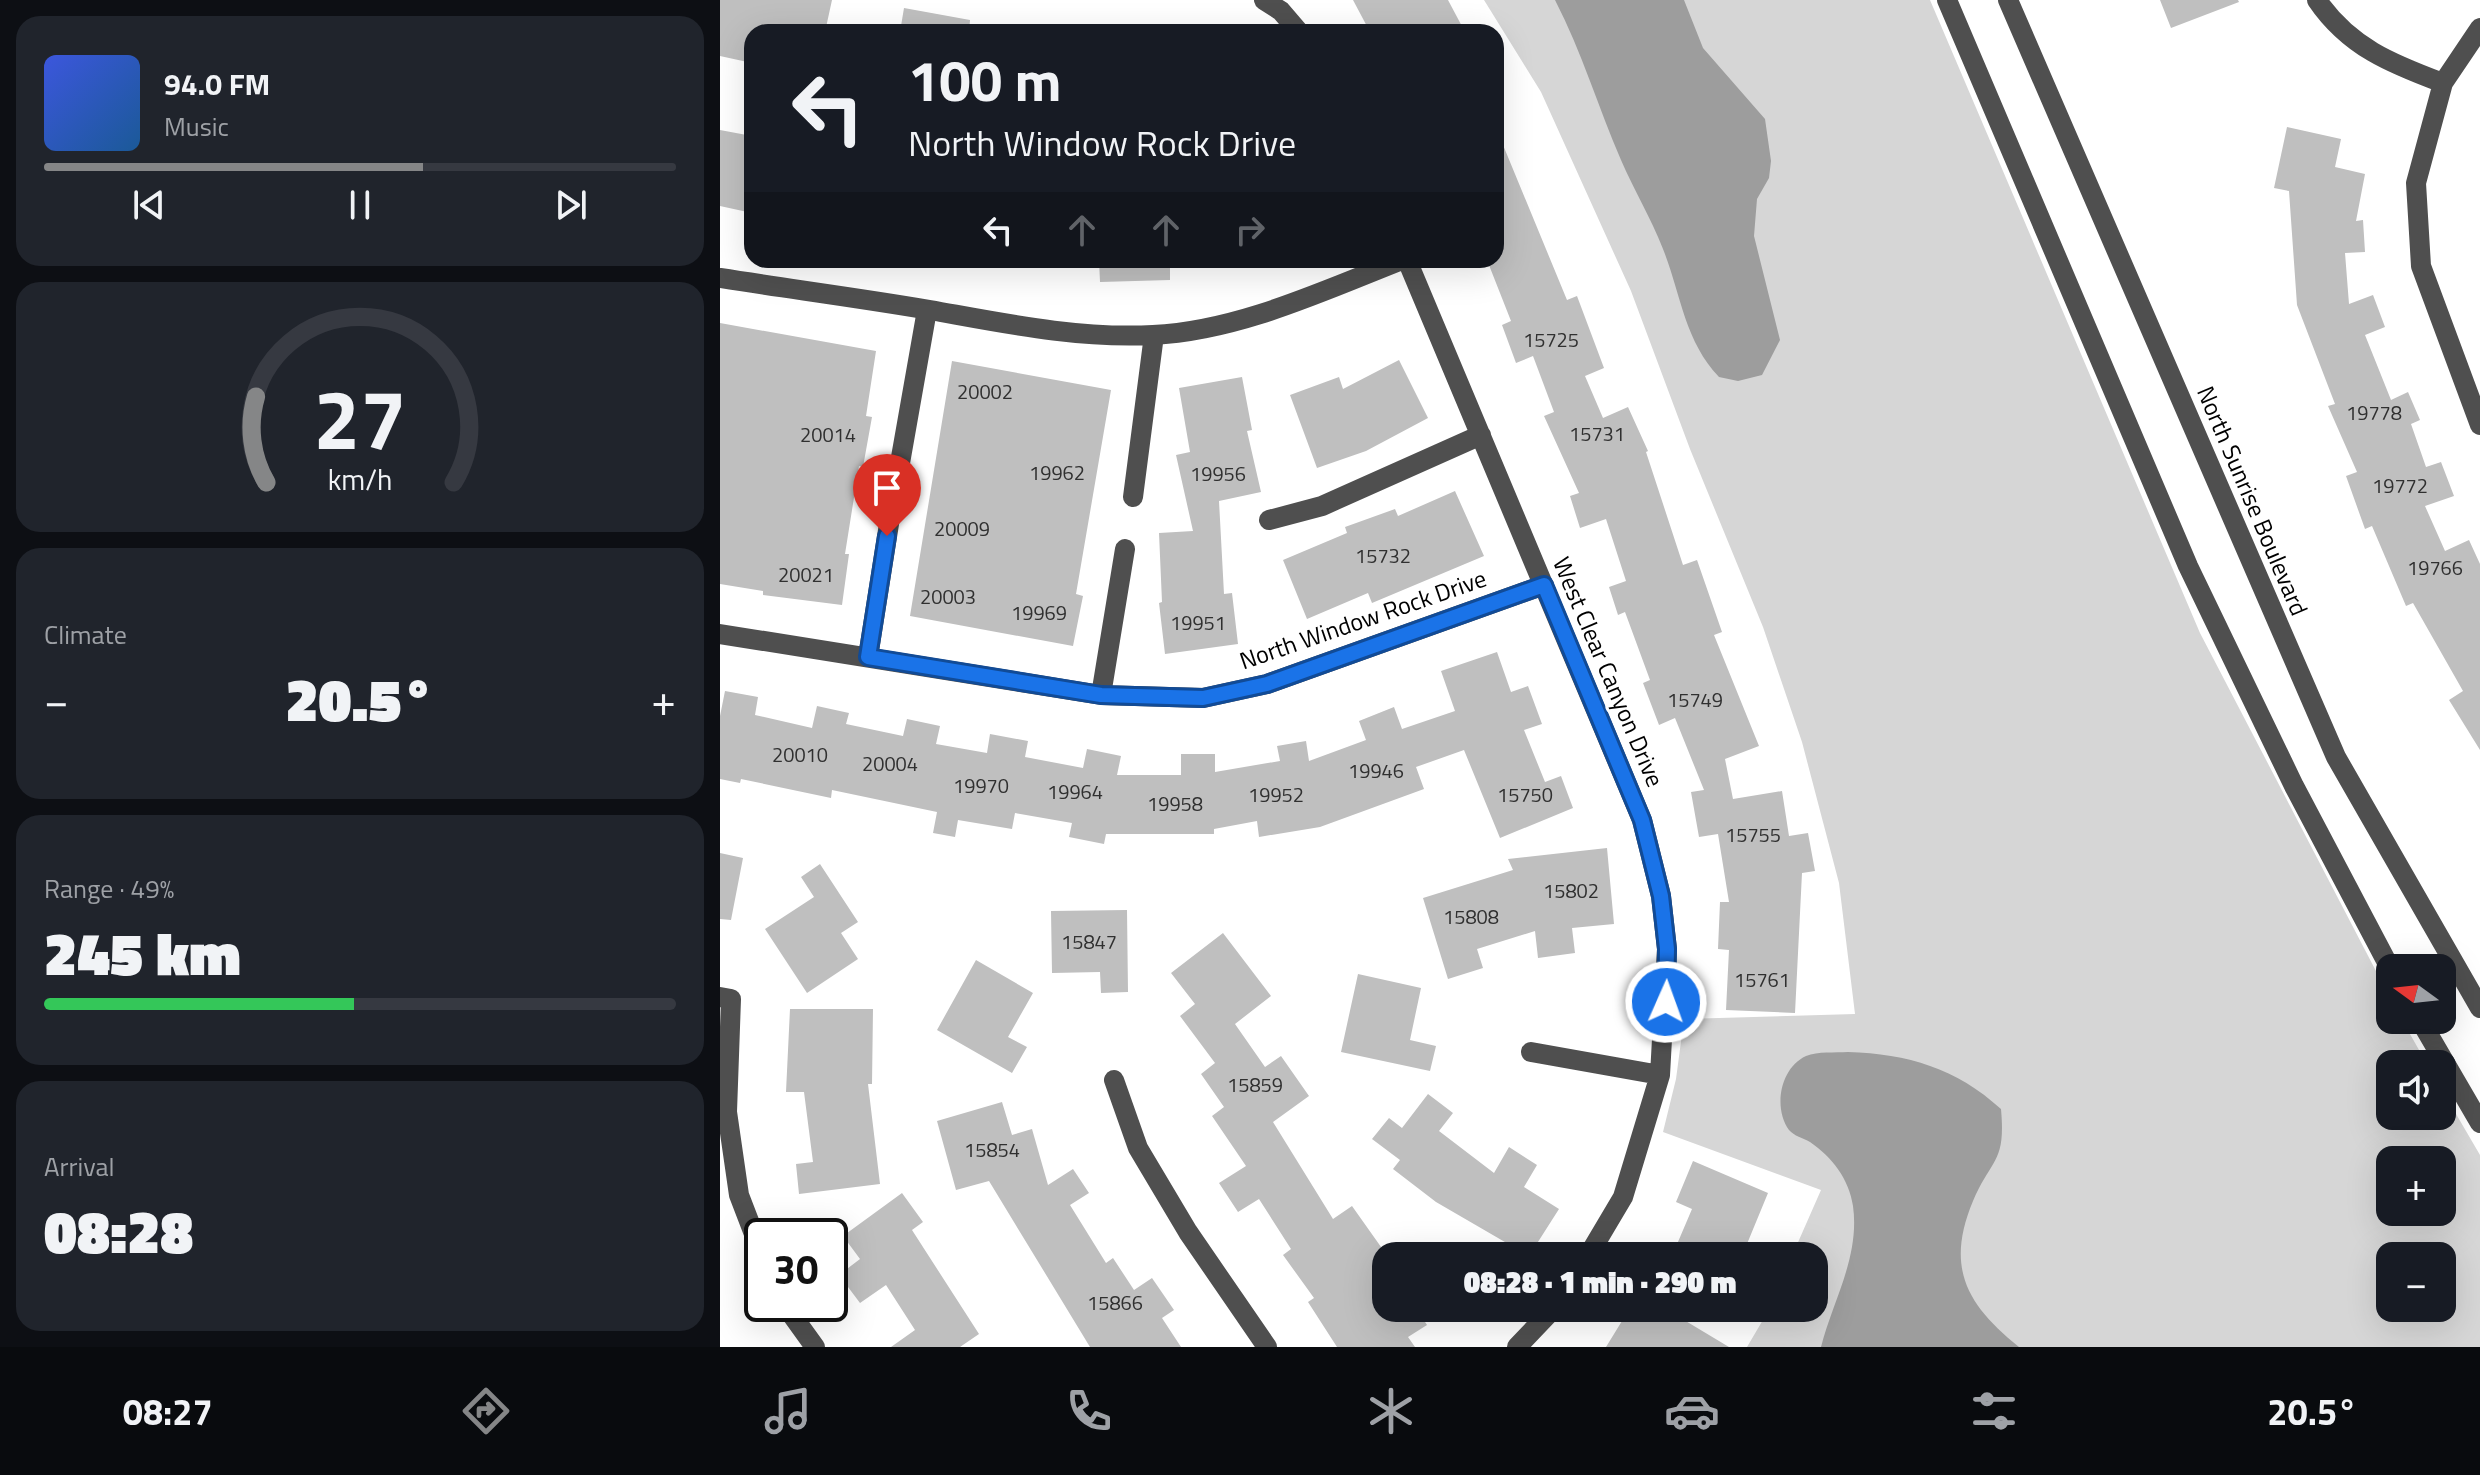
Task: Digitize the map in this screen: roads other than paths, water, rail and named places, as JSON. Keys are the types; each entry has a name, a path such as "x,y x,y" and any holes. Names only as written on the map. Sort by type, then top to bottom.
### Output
{"street":[{"path":"1264,0 1281,11 1292,24"},
{"path":"1947,0 2188,566 2294,786 2383,954"},
{"name":"North Sunrise Boulevard","path":"2008,0 2336,757 2480,1008"},
{"path":"2317,0 2348,35 2383,61 2443,83"},
{"path":"2480,28 2443,83 2416,183 2421,266 2480,425"},
{"path":"720,278 1017,326 1106,335 1154,335 1201,328 1301,300 1383,268"},
{"name":"West Clear Canyon Drive","path":"1408,268 1642,820 1661,896 1667,949 1660,1075 1623,1197 1596,1242"},
{"path":"900,463 927,310"},
{"path":"1133,497 1154,335"},
{"path":"1269,520 1322,506 1481,435"},
{"path":"868,657 892,505"},
{"path":"1101,695 1125,549"},
{"name":"North Window Rock Drive","path":"720,634 1101,695 1203,698 1267,684 1544,585"},
{"path":"726,998 727,1112 739,1195 748,1218"},
{"path":"2428,1034 2480,1123"},
{"path":"1531,1052 1660,1075"},
{"path":"1114,1080 1138,1148 1188,1232 1267,1347"},
{"path":"797,1322 815,1347"},
{"path":"1517,1347 1541,1322"}]}
